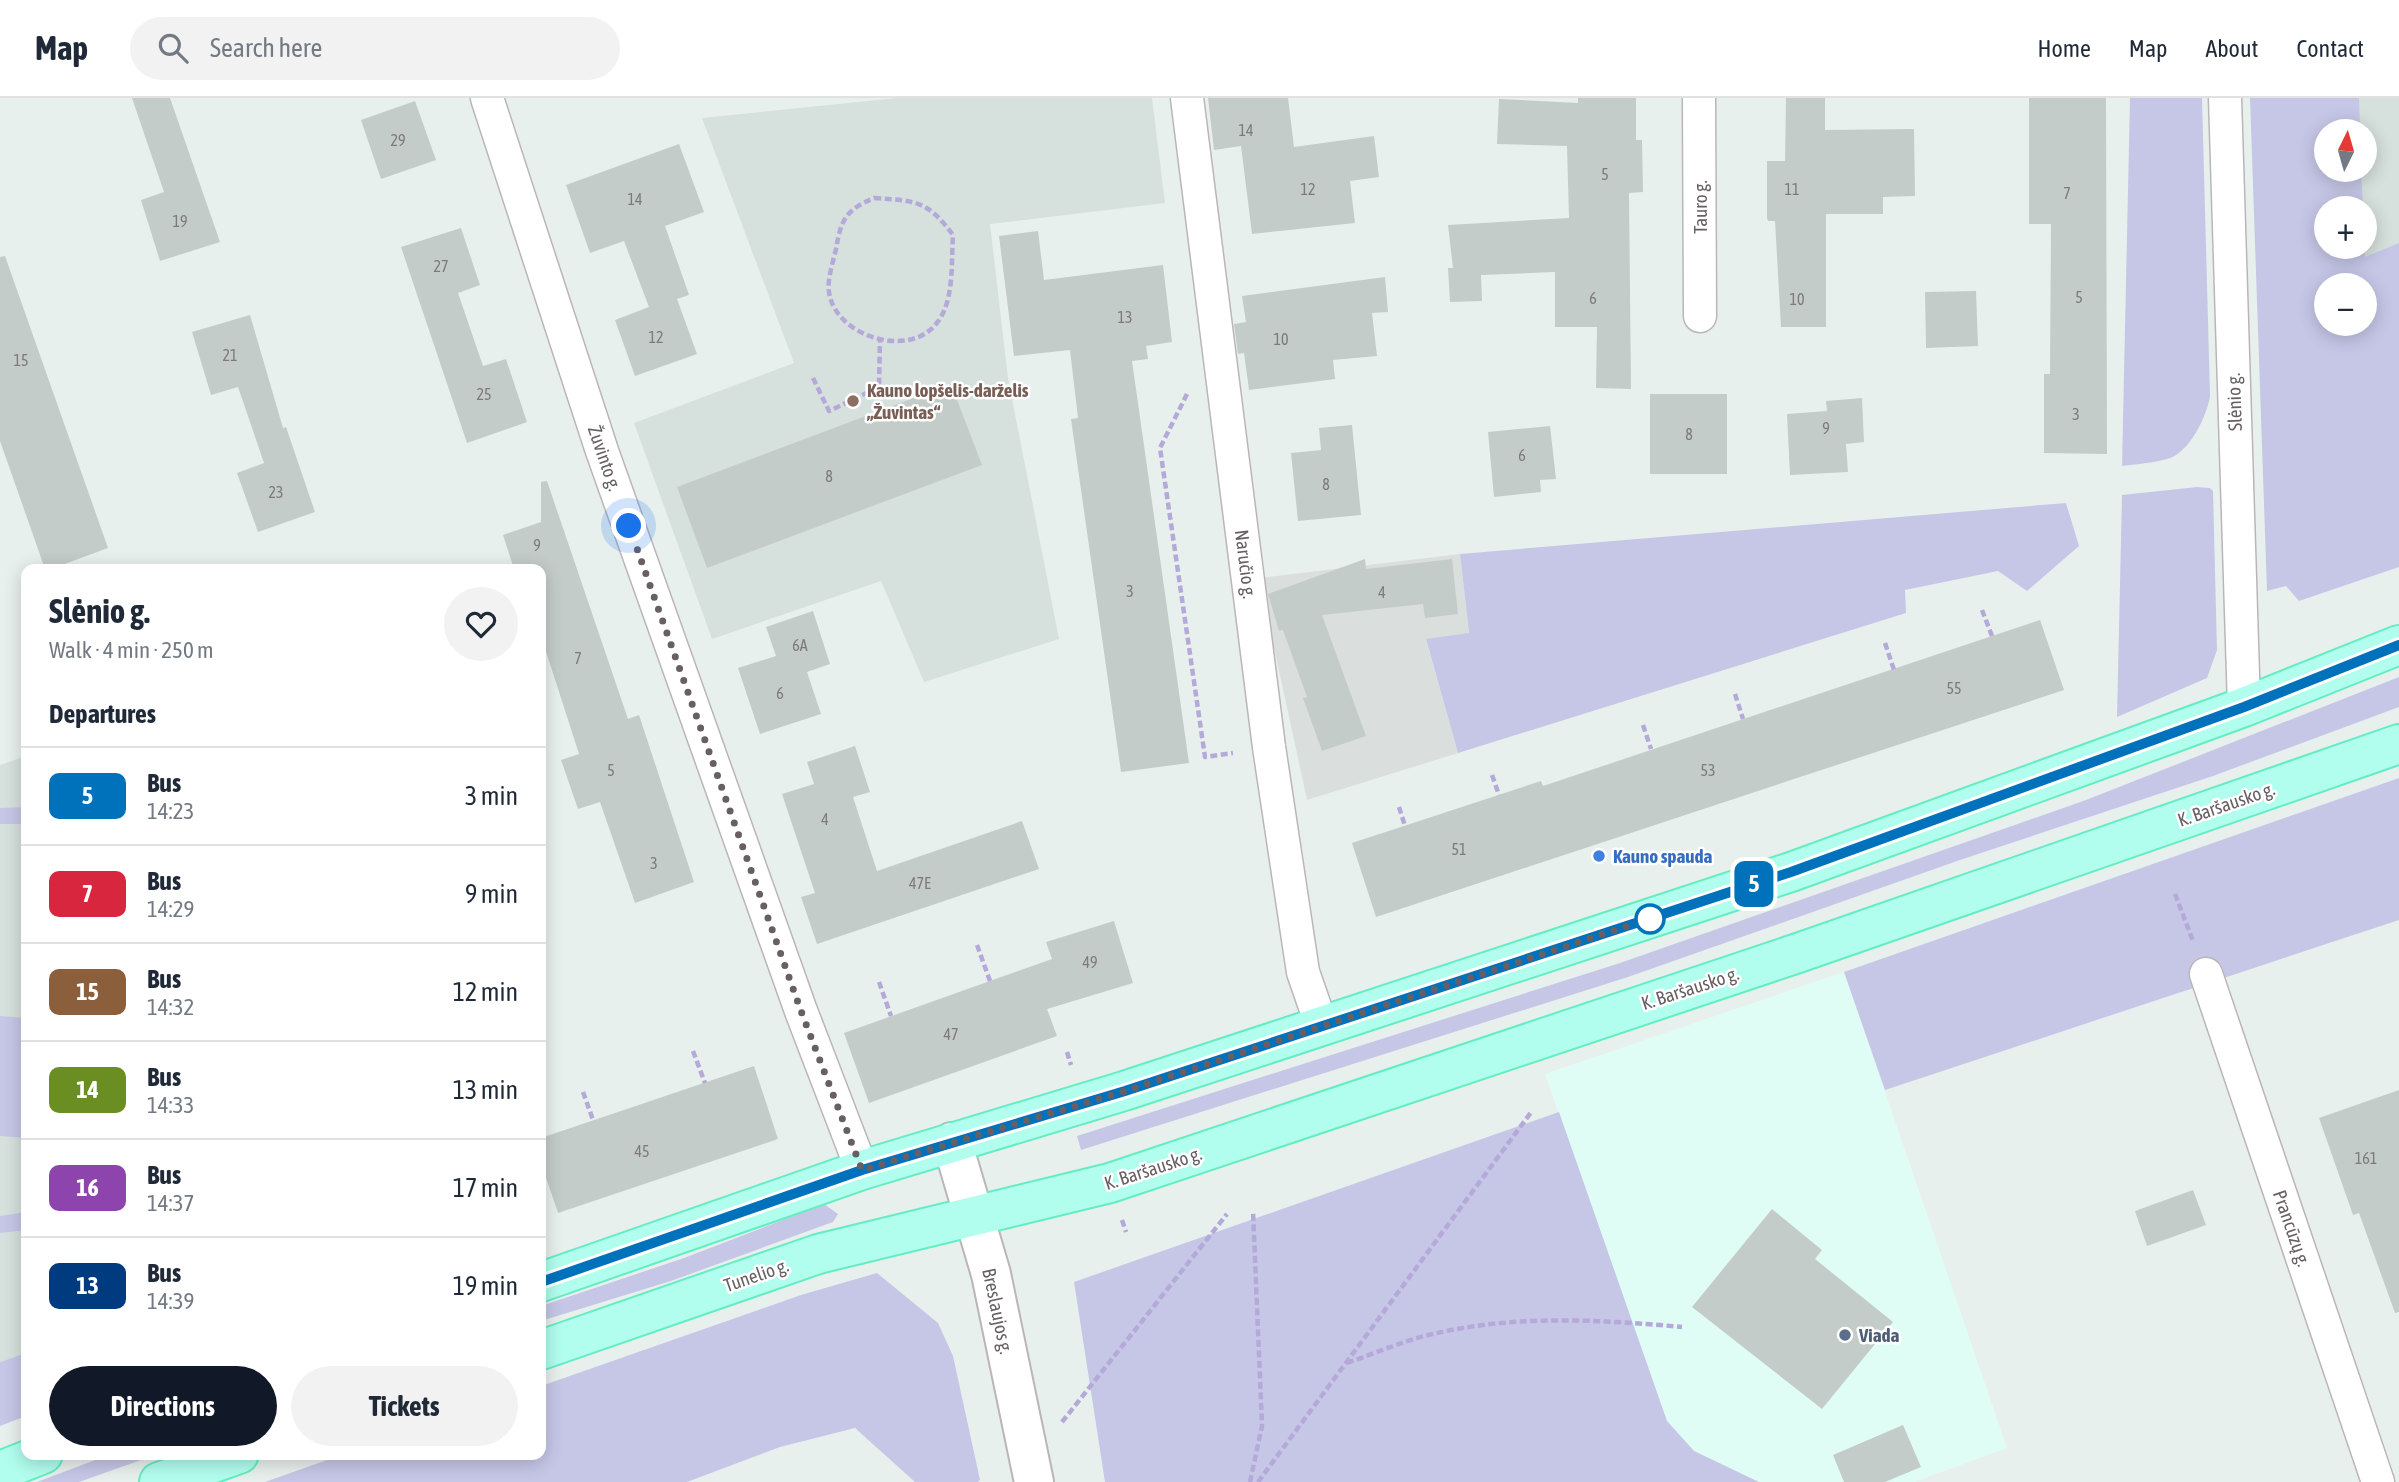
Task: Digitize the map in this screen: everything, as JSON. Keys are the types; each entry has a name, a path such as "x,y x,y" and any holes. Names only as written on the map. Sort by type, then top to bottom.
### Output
{"main road":[{"path":"546,1280 862,1170 1322,1027 1791,872 2244,707 2399,645"},
{"name":"K. Baršausko g.","path":"976,1216 1110,1183 1798,953 2399,744"},
{"name":"Tunelio g.","path":"546,1348 817,1254 976,1216"},
{"path":"0,1471 28,1460"},
{"path":"159,1482 222,1460"}],"street":[{"name":"Žuvinto g.","path":"487,98 602,451 801,1011 862,1170"},
{"name":"Naručio g.","path":"1186,98 1269,747 1303,972 1322,1027"},
{"name":"Tauro g.","path":"1699,98 1700,316"},
{"name":"Slėnio g.","path":"2225,98 2244,707"},
{"name":"Prancūzų g.","path":"2206,974 2378,1482"},
{"name":"Breslaujos g.","path":"952,1142 976,1216 1032,1472"}],"path":[{"path":"874,198 906,200 934,210 953,235 948,297 936,325 908,341 880,339 861,334 842,318 829,292 840,226 854,206 874,198"},
{"path":"813,378 829,411 878,387 880,339"},
{"path":"1189,390 1160,448 1205,757 1269,747"},
{"path":"1982,610 1992,636"},
{"path":"1885,643 1894,670"},
{"path":"1735,694 1743,719"},
{"path":"1643,725 1651,749"},
{"path":"1492,775 1499,794"},
{"path":"1399,807 1405,825"},
{"path":"2175,894 2206,974"},
{"path":"977,945 990,981"},
{"path":"879,982 891,1016"},
{"path":"693,1051 705,1083"},
{"path":"583,1092 593,1120"},
{"path":"1258,1482 1532,1111"},
{"path":"1250,1482 1262,1426 1254,1211"},
{"path":"1032,1472 1227,1214"},
{"path":"1346,1363 1419,1338 1481,1326 1591,1319 1682,1327"}],"shaded area":[{"name":"Kauno lopšelis-darželis „Žuvintas“","path":"897,98 1152,98 1165,203 990,224 1008,378 1059,639 924,682 881,581 712,639 634,423 794,363 702,118"},
{"path":"2130,98 2202,98 2210,396 2196,433 2183,450 2167,459 2122,466"},
{"path":"2250,98 2359,98 2360,119 2314,119 2314,182 2362,182 2362,196 2314,196 2314,259 2377,259 2377,252 2399,243 2399,567 2299,601 2286,586 2267,591"},
{"path":"2279,98 2399,98 2399,262 2364,273 2323,273 2319,259 2377,259 2377,196 2314,196 2314,237"},
{"path":"2210,488 2213,491 2217,650 2207,678 2117,717 2122,495"},
{"path":"2066,503 2079,546 2027,591 1998,571 1905,590 1906,613 1458,753 1426,639 1469,633 1460,554"},
{"path":"1460,554 1469,634 1426,640 1458,753 1307,800 1259,578"},
{"path":"2399,677 2399,707 2213,776 1960,860 1628,977 1081,1150 1077,1136 1620,963 2086,800"},
{"path":"21,758 21,1355 0,1362 0,765"},
{"path":"2399,778 2399,920 1885,1090 1844,972"},
{"path":"21,807 21,824 0,824 0,808"},
{"path":"1844,972 2007,1448 1914,1482 1759,1482 1694,1451 1667,1421 1545,1074"},
{"path":"0,1016 21,1018 21,1138 0,1136"},
{"path":"1559,1112 1667,1421 1694,1451 1759,1482 1105,1482 1074,1282"},
{"path":"824,1204 838,1214 833,1222 671,1281 546,1319 546,1304 684,1258"},
{"path":"21,1213 21,1231 0,1233 0,1216"},
{"path":"877,1273 938,1323 953,1356 980,1480 978,1482 915,1482 855,1428 780,1447 687,1482 265,1482 327,1460 546,1460 546,1384 801,1295"},
{"path":"21,1355 21,1418 0,1426 0,1362"},
{"path":"95,1460 141,1460 79,1482 37,1482"}],"building":[{"path":"132,98 170,98 220,242 160,261 141,200 164,192"},
{"path":"1208,98 1288,98 1294,147 1374,136 1379,177 1350,181 1355,223 1252,234 1241,146 1214,150"},
{"path":"1578,98 1636,98 1636,140 1642,140 1643,192 1629,193 1631,389 1596,388 1597,327 1555,327 1555,272 1481,275 1482,301 1450,302 1448,268 1453,268 1448,225 1569,218 1567,146 1497,144 1499,99 1578,103"},
{"path":"1786,98 1825,98 1825,130 1914,129 1915,196 1883,197 1883,214 1826,214 1826,327 1781,327 1775,221 1768,221 1767,218 1767,161 1785,161"},
{"path":"2029,98 2106,98 2107,454 2044,453 2044,374 2050,374 2051,224 2029,224"},
{"path":"415,101 436,160 381,179 361,120"},
{"path":"679,144 704,212 665,226 689,295 677,299 697,354 635,376 615,320 649,307 624,241 590,253 566,185"},
{"path":"461,228 480,285 458,293 483,366 506,359 527,422 467,443 401,247"},
{"path":"1038,231 1044,280 1163,265 1172,342 1146,346 1148,359 1132,361 1189,763 1121,772 1071,419 1078,418 1070,350 1014,356 999,236"},
{"path":"5,256 108,548 65,564 43,564 0,441 0,257"},
{"path":"1385,277 1388,312 1372,313 1377,356 1333,360 1335,379 1249,390 1244,353 1238,354 1234,324 1246,322 1242,296"},
{"path":"1976,291 1978,346 1926,348 1925,292"},
{"path":"250,315 283,428 286,427 315,512 258,532 237,473 264,463 238,387 211,395 192,332"},
{"path":"951,384 982,465 707,568 677,487"},
{"path":"1650,394 1727,394 1727,474 1650,474"},
{"path":"1862,398 1864,442 1846,444 1848,472 1790,475 1787,414 1827,411 1826,401"},
{"path":"1352,425 1361,515 1298,521 1291,453 1321,450 1319,428"},
{"path":"1550,426 1556,479 1540,480 1541,492 1494,497 1488,432"},
{"path":"547,481 628,719 639,715 694,882 635,903 600,802 578,809 561,760 579,754 546,652 546,564 512,564 503,535 541,522 541,482"},
{"path":"1365,559 1366,569 1452,559 1458,614 1425,618 1423,604 1322,615 1366,736 1322,751 1303,698 1307,697 1283,630 1279,631 1268,594"},
{"path":"813,611 830,664 807,672 821,714 760,734 738,668 776,656 766,627"},
{"path":"2040,620 2064,690 1376,917 1352,843 1541,781 1543,786"},
{"path":"855,746 870,792 853,797 877,871 1022,821 1039,869 817,944 801,897 815,893 782,794 814,784 807,762"},
{"path":"1114,921 1133,983 1047,1009 1057,1036 869,1103 844,1033 1052,959 1046,942"},
{"path":"754,1066 778,1139 558,1213 546,1178 546,1136"},
{"path":"2399,1090 2399,1312 2395,1313 2359,1213 2353,1215 2319,1118"},
{"path":"2193,1190 2206,1225 2147,1246 2135,1211"},
{"path":"1772,1209 1822,1250 1815,1259 1893,1322 1822,1409 1692,1307"},
{"path":"1903,1425 1921,1467 1885,1482 1844,1482 1833,1455"}],"bus line":[{"name":"5","path":"546,1280 862,1170 1125,1091 1791,872 2244,707 2399,645"}],"place":[{"name":"Kauno lopšelis-darželis „Žuvintas“","path":"853,401"},
{"name":"Kauno spauda","path":"1599,856"},
{"name":"Viada","path":"1845,1335"}],"route":[{"path":"629,526 801,1011 862,1170 1125,1091 1661,915 1650,919"}]}
